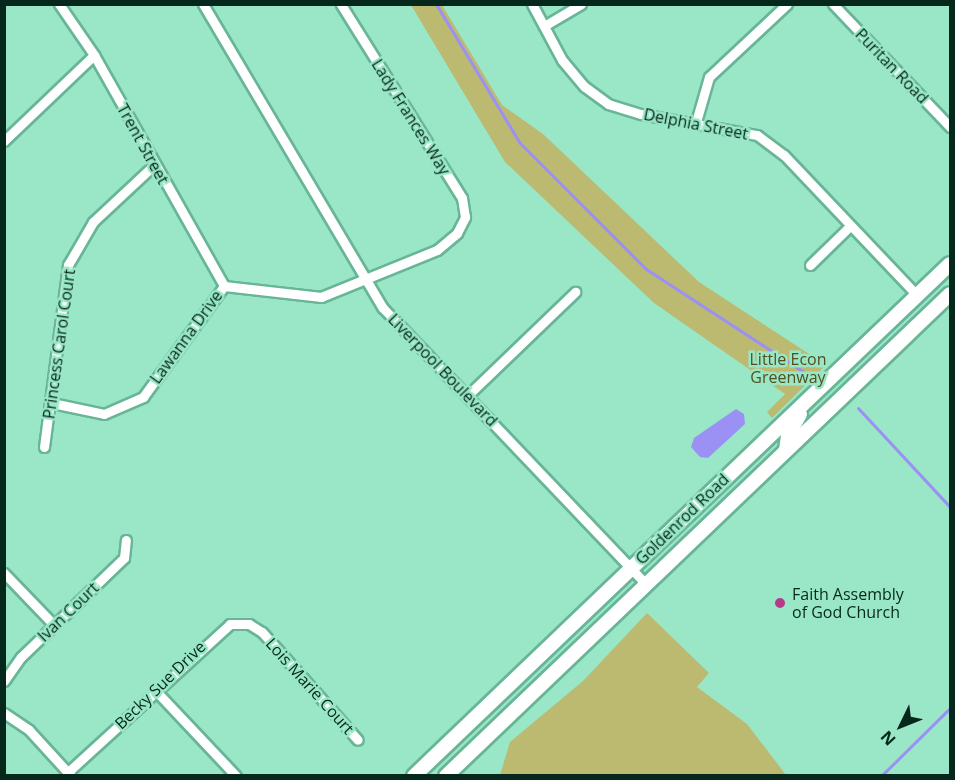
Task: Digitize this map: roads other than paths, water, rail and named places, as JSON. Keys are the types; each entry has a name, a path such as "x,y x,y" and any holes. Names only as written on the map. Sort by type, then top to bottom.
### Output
{"main road":[{"name":"Goldenrod Road","path":"414,776 951,264"},
{"name":"Goldenrod Road","path":"446,776 951,294"},
{"path":"786,450 788,435 809,399"}],"street":[{"name":"Trent Street","path":"59,4 94,55 224,286"},
{"name":"Liverpool Boulevard","path":"203,4 372,280 384,308 646,584"},
{"name":"Lady Frances Way","path":"341,4 462,198 465,217 457,233"},
{"name":"Delphia Street","path":"532,4 570,69 608,104 757,135 784,155 917,296"},
{"path":"544,27 580,4"},
{"path":"696,122 709,77 787,4"},
{"name":"Puritan Road","path":"833,4 951,127"},
{"path":"4,141 94,55"},
{"name":"Princess Carol Court","path":"44,447 52,404 68,265 78,242 154,165"},
{"path":"810,265 850,226"},
{"name":"Lawanna Drive","path":"52,404 104,414 143,397 224,286 297,298 321,297 372,280 437,250 457,233"},
{"path":"468,395 575,292"},
{"name":"Ivan Court","path":"4,681 54,625 124,558 126,540"},
{"path":"4,573 54,625"},
{"name":"Becky Sue Drive","path":"69,774 155,690 231,624 249,624 262,632"},
{"name":"Lois Marie Court","path":"262,632 358,740"},
{"path":"155,690 236,776"},
{"path":"4,713 69,774"}],"waterway":[{"path":"436,4 520,143 646,269 804,372"},
{"path":"858,408 950,507"},
{"path":"881,776 950,708"}],"place":[{"name":"Faith Assembly of God Church","path":"780,603"}],"park label":[{"name":"Little Econ Greenway","path":"788,368"}]}
